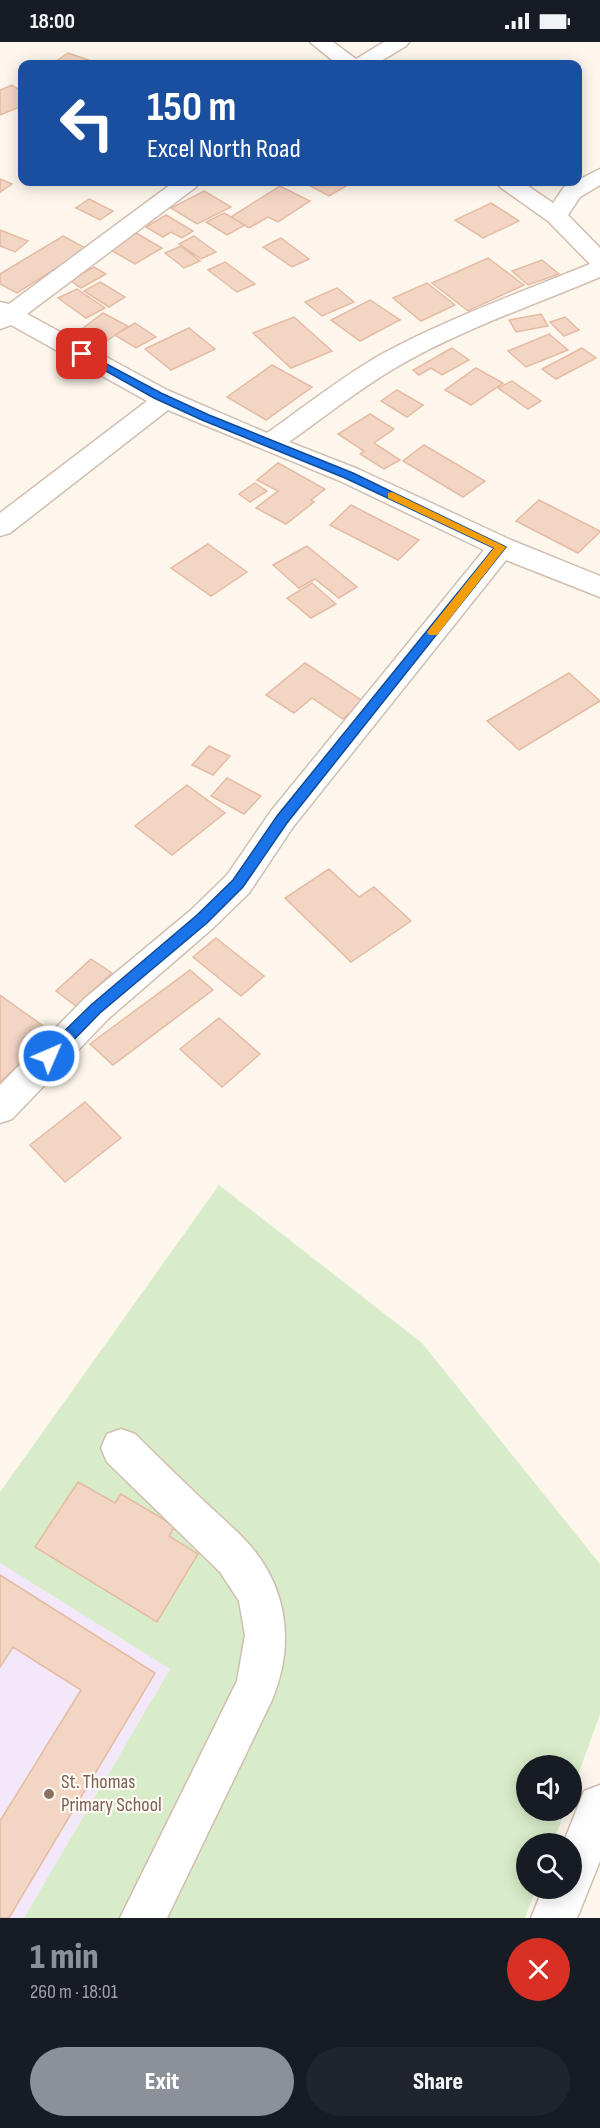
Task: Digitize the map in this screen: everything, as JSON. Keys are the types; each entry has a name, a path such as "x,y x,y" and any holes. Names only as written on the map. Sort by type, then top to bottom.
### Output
{"street":[{"path":"320,42 345,60"},
{"path":"369,60 399,42"},
{"path":"555,216 572,192 600,176"},
{"path":"182,186 4,315 206,418 349,475 501,547 600,587"},
{"path":"514,186 555,216 600,261"},
{"path":"271,442 385,363 417,346 489,312 600,268"},
{"path":"0,527 166,399"},
{"path":"0,1108 96,1009 202,919 238,884 282,819 501,547"},
{"path":"122,1448 234,1558 258,1593 266,1635 256,1685 143,1918"},
{"path":"582,1851 600,1807"},
{"path":"554,1918 562,1899"}],"shaded area":[{"name":"St. Thomas Primary School","path":"0,1563 170,1669 24,1918 0,1918"}],"green space":[{"path":"219,1185 422,1343 600,1564 600,1714 582,1764 582,1755 516,1755 516,1821 561,1821 557,1833 516,1833 516,1899 532,1899 525,1918 24,1918 170,1669 0,1563 0,1492"}],"building":[{"path":"68,53 88,60 58,60"},
{"path":"12,85 18,89 18,108 0,115 0,90"},
{"path":"0,179 12,184 0,192"},
{"path":"280,186 310,201 278,222 268,217 249,228 231,217"},
{"path":"310,186 346,186 329,196"},
{"path":"204,191 231,207 197,224 171,208"},
{"path":"89,199 113,211 100,220 76,208"},
{"path":"491,203 519,221 483,238 455,220"},
{"path":"224,213 245,225 227,235 206,222"},
{"path":"166,215 193,231 182,238 171,232 163,237 146,227"},
{"path":"0,230 28,241 15,252 0,246"},
{"path":"136,233 162,248 135,264 109,249"},
{"path":"63,236 87,249 17,293 0,284 0,274"},
{"path":"194,236 216,252 201,259 179,244"},
{"path":"281,238 309,259 292,267 263,247"},
{"path":"181,246 200,261 184,268 165,253"},
{"path":"488,258 524,285 468,311 432,283"},
{"path":"542,260 559,274 528,285 512,271"},
{"path":"225,262 255,284 237,292 208,270"},
{"path":"94,267 106,274 81,288 70,280"},
{"path":"100,282 125,297 109,307 84,291"},
{"path":"427,283 455,305 421,321 393,298"},
{"path":"337,288 354,302 322,316 305,302"},
{"path":"77,289 105,308 86,318 58,298"},
{"path":"370,300 400,320 360,341 331,320"},
{"path":"103,313 128,326 104,343 79,331"},
{"path":"541,314 548,326 516,332 509,320"},
{"path":"294,317 332,351 291,368 253,333"},
{"path":"565,317 579,330 564,336 550,322"},
{"path":"135,323 156,337 136,348 115,335"},
{"path":"189,328 215,349 171,370 145,349"},
{"path":"549,334 568,350 526,367 508,351"},
{"path":"452,348 469,360 442,375 431,368 419,375 413,370"},
{"path":"582,348 596,358 556,379 542,369"},
{"path":"272,365 312,387 266,420 227,397"},
{"path":"476,368 503,383 471,405 445,390"},
{"path":"512,381 541,401 528,409 498,388"},
{"path":"397,390 423,405 407,417 381,401"},
{"path":"370,414 394,429 374,443 400,460 384,469 360,454 364,451 338,434"},
{"path":"424,445 485,481 463,497 403,461"},
{"path":"278,463 325,489 311,500 314,502 286,524 256,508 278,491 257,480"},
{"path":"255,483 267,491 250,502 239,494"},
{"path":"539,500 600,532 578,553 516,521"},
{"path":"351,505 419,540 398,560 330,525"},
{"path":"208,544 247,572 211,596 171,568"},
{"path":"307,546 357,587 339,598 315,579 299,588 273,565"},
{"path":"312,583 336,604 311,618 287,598"},
{"path":"305,663 363,701 343,719 312,698 294,713 266,695"},
{"path":"569,673 600,701 519,750 487,721"},
{"path":"209,746 230,756 213,775 192,765"},
{"path":"227,778 261,796 244,814 211,796"},
{"path":"187,785 225,813 172,855 135,826"},
{"path":"329,869 359,897 374,887 411,921 351,962 285,898"},
{"path":"216,938 264,976 241,996 193,957"},
{"path":"91,959 112,973 76,1006 56,991"},
{"path":"190,970 213,990 113,1065 90,1044"},
{"path":"0,995 53,1033 0,1082"},
{"path":"219,1018 260,1054 222,1087 180,1049"},
{"path":"85,1102 121,1138 65,1182 30,1145"},
{"path":"78,1482 115,1503 121,1494 175,1526 169,1536 198,1554 157,1622 35,1547"},
{"name":"St. Thomas Primary School","path":"0,1575 155,1673 9,1918 0,1918 0,1821 81,1690 13,1647 0,1667"}],"slow traffic":[{"path":"392,496 501,547 433,632"}],"place":[{"name":"St. Thomas Primary School","path":"49,1794"}],"route":[{"path":"49,1056 96,1009 202,919 238,884 282,819 501,547 349,475 206,418 158,396 82,354"}]}
